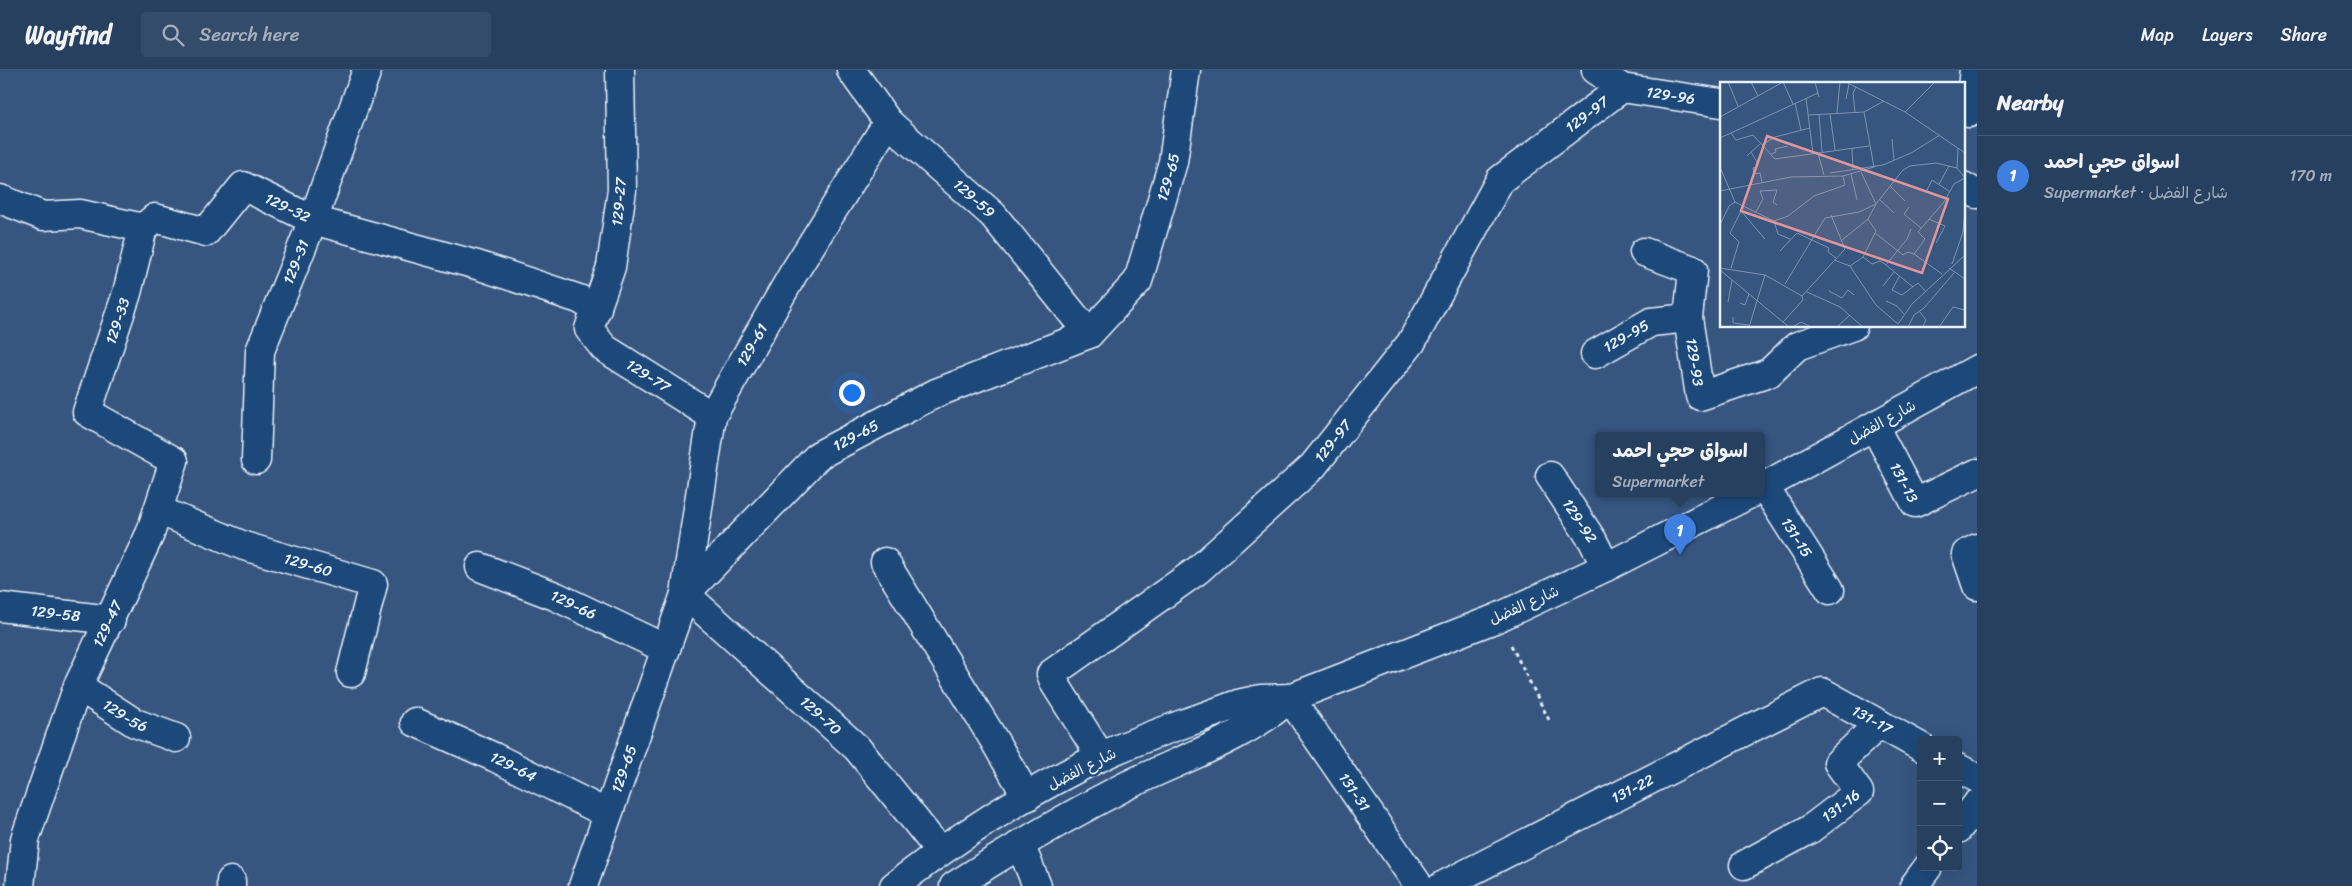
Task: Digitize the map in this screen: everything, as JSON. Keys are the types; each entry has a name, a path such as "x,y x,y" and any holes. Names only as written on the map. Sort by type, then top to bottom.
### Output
{"street":[{"name":"129-31","path":"256,460 260,351 313,220 367,70"},
{"name":"129-27","path":"593,319 612,267 622,190 620,70"},
{"name":"129-59","path":"851,70 888,122 993,215 1089,334"},
{"name":"129-65","path":"583,886 685,594 819,455 936,393 1089,334 1138,281 1173,162 1186,70"},
{"name":"129-96","path":"1596,70 1622,88 1720,103"},
{"path":"1970,114 1974,70"},
{"name":"129-97","path":"1101,757 1055,684 1051,674 1198,570 1313,466 1412,343 1500,180 1622,88"},
{"name":"129-61","path":"685,594 712,416 793,274 888,122"},
{"name":"129-32","path":"143,228 155,218 206,232 243,186 313,220 477,266 579,299 593,319"},
{"path":"1964,187 1977,194"},
{"path":"0,199 43,216 80,214 143,228"},
{"name":"129-33","path":"87,412 127,293 143,228"},
{"name":"129-93","path":"1644,252 1693,270 1688,318 1700,396 1769,372 1797,346 1847,328"},
{"name":"129-95","path":"1595,354 1651,322 1688,318"},
{"name":"129-77","path":"593,319 604,348 712,416"},
{"name":"شارع الفضل","path":"1765,485 1977,370"},
{"name":"129-47","path":"20,886 25,839 78,686 111,620 150,534 174,461 87,412"},
{"name":"131-13","path":"1874,426 1915,503 1977,473"},
{"name":"129-92","path":"1550,476 1593,541 1606,567"},
{"name":"شارع الفضل","path":"894,886 940,851 1026,797 1101,757 1238,704 1262,699 1290,698 1497,618 1606,567 1742,497"},
{"name":"131-15","path":"1764,497 1830,590"},
{"name":"129-60","path":"158,510 244,546 373,584 351,673"},
{"path":"1977,548 1966,554 1977,586"},
{"path":"885,562 994,740 1026,797"},
{"name":"129-66","path":"480,567 555,596 666,649"},
{"name":"129-70","path":"685,594 857,748 940,851"},
{"name":"129-58","path":"0,607 111,620"},
{"name":"129-56","path":"78,686 135,723 176,738"},
{"name":"131-17","path":"1822,692 1917,745"},
{"name":"131-22","path":"1442,886 1475,878 1822,692"},
{"name":"شارع الفضل","path":"954,886 1020,844 1123,788 1246,731 1270,716 1290,698"},
{"name":"131-31","path":"1290,698 1419,886"},
{"name":"129-64","path":"415,722 494,757 608,814"},
{"name":"131-16","path":"1744,865 1809,830 1859,792 1838,763 1879,724"},
{"path":"1962,770 1977,778"},
{"path":"1960,826 1977,804"},
{"path":"1020,844 1037,886"},
{"path":"1914,886 1925,871"}],"path":[{"path":"1497,618 1549,720"}],"place":[{"name":"اسواق حجي احمد","path":"1680,555"}]}
